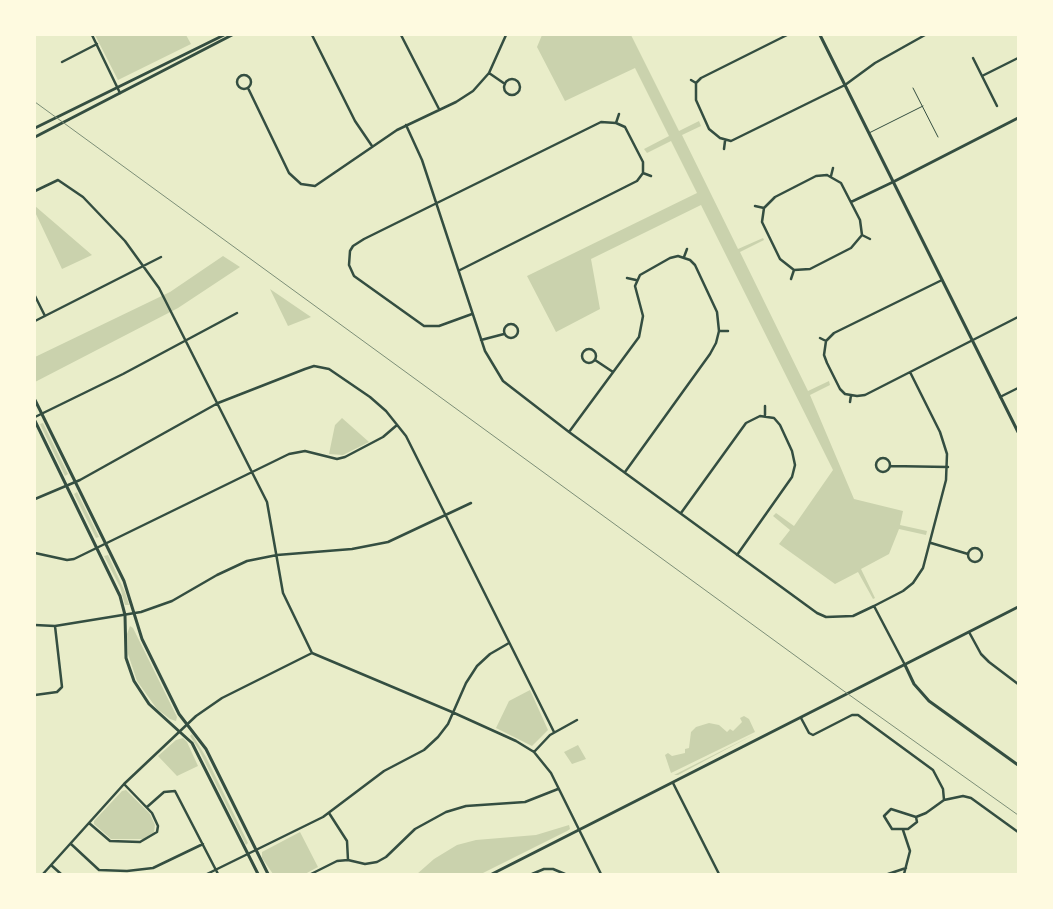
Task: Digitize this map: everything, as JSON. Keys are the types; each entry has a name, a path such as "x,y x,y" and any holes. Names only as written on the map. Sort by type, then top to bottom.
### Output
{"main road":[{"path":"35,128 224,35"},
{"path":"35,137 232,35"},
{"path":"820,35 1018,432"},
{"path":"893,182 1018,118"},
{"path":"35,400 128,591 142,639 177,710 206,749 268,874"},
{"path":"35,422 120,596 124,615 125,651 134,681 149,704 180,731 197,753 258,874"},
{"path":"492,874 1018,607"},
{"path":"905,665 914,684 929,701 1018,765"}],"street":[{"path":"92,35 121,94"},
{"path":"312,35 355,121 372,146"},
{"path":"402,35 439,109"},
{"path":"248,88 289,173 301,184 315,186 323,183 372,146 406,125 465,97 480,84 489,72 506,35"},
{"path":"787,35 701,78 696,83 696,100 709,129 725,141 738,138 845,85 875,63 925,35"},
{"path":"62,62 96,44"},
{"path":"973,58 997,106"},
{"path":"982,76 1018,58"},
{"path":"489,72 506,84"},
{"path":"241,75 248,75 251,78 251,85 248,88 242,89 237,84 241,75"},
{"path":"511,80 516,80 520,86 519,91 515,94 508,93 505,89 506,84 511,80"},
{"path":"691,80 696,83"},
{"path":"616,123 619,114"},
{"path":"459,270 632,185 643,174 643,162 628,131 616,123 601,122 364,239 353,246 348,255 351,271 360,280 419,323 433,327 472,314"},
{"path":"406,125 422,160 481,340 490,362 503,381 569,432 817,613 826,617 853,616 874,606 912,583 923,568 931,543 948,467 944,443 910,372"},
{"path":"724,149 725,141"},
{"path":"831,176 833,168"},
{"path":"643,174 651,176"},
{"path":"816,176 831,176 841,183 851,202 862,225 862,235 851,248 810,269 794,270 780,259 762,222 764,208 775,197 816,176"},
{"path":"35,190 58,180 83,198 106,218 144,266 164,296 267,502 284,593 312,653 452,712 516,741 534,752 545,764 601,874"},
{"path":"851,202 893,182"},
{"path":"755,206 764,208"},
{"path":"862,235 870,239"},
{"path":"684,257 687,249"},
{"path":"35,321 161,257"},
{"path":"569,432 639,337 644,316 636,293 636,280 646,269 670,258 684,257 694,265 714,303 719,331 710,354 625,472"},
{"path":"791,279 794,270"},
{"path":"628,278 636,280"},
{"path":"942,280 834,333 826,341 824,355 826,363 840,389 850,395 865,394 1018,317"},
{"path":"35,296 45,316"},
{"path":"35,417 187,341 237,312"},
{"path":"481,340 504,334 510,338 517,334 518,330 516,326 509,324 504,329 504,334"},
{"path":"719,331 728,331"},
{"path":"820,338 826,341"},
{"path":"588,348 592,349 595,352 595,360 587,363 584,361 582,353 588,348"},
{"path":"595,360 613,372"},
{"path":"35,499 75,482 218,403 305,369 322,366 346,379 370,397 406,436 554,732"},
{"path":"1000,397 1018,388"},
{"path":"850,395 850,402"},
{"path":"765,406 765,415"},
{"path":"681,513 746,423 755,417 765,415 774,418 780,424 792,451 794,470 788,486 737,554"},
{"path":"35,554 67,560 106,544 297,451 337,458 346,457 383,437 397,425"},
{"path":"882,458 889,462 890,466 886,472 882,472 876,467 876,463 882,458"},
{"path":"890,466 948,467"},
{"path":"35,625 55,626 133,613 172,601 231,568 277,555 352,549 388,542 471,503"},
{"path":"931,543 968,554"},
{"path":"977,548 983,557 978,562 974,562 968,558 968,554 970,550 977,548"},
{"path":"874,606 905,665"},
{"path":"35,695 57,692 62,687 55,626"},
{"path":"969,632 981,654 1018,684"},
{"path":"207,874 329,814 384,771 429,746 448,724 452,712 478,666 490,654 509,643"},
{"path":"43,874 124,784 188,724 222,698 312,653"},
{"path":"801,718 809,733 813,736 852,715 858,715 933,770 943,789 944,800"},
{"path":"534,752 554,732 577,720"},
{"path":"673,783 719,874"},
{"path":"89,823 110,841 140,842 153,836 158,826 146,807 124,784"},
{"path":"311,874 337,861 348,860 365,864 377,862 386,857 415,829 446,812 466,806 525,802 558,789"},
{"path":"146,807 164,792 175,791 218,874"},
{"path":"916,817 917,822 914,826 904,830 892,829 887,824 884,816 890,809 916,817 926,813 944,800 963,796 971,798 1018,832"},
{"path":"329,814 347,840 348,860"},
{"path":"904,830 910,851 904,874"},
{"path":"70,844 99,870 127,871 153,868 203,844"},
{"path":"51,865 61,874"},
{"path":"888,874 906,868"},
{"path":"532,874 544,869 552,869 565,874"}],"lane":[{"path":"914,88 938,137"},
{"path":"869,133 922,106"}],"green space":[{"path":"95,35 186,35 191,44 118,80"},
{"path":"542,35 631,35 679,131 699,121 701,126 682,135 738,249 763,238 764,240 740,252 808,391 829,381 830,385 810,395 854,499 903,511 900,525 927,531 926,535 899,529 889,554 861,569 875,598 873,599 858,572 835,584 779,544 790,530 773,516 776,513 794,526 833,470 701,205 591,259 600,309 556,332 527,276 697,193 671,141 647,153 644,149 669,136 635,68 565,101 537,47"},
{"path":"35,206 92,255 62,269 35,212"},
{"path":"223,256 240,267 178,308 35,382 35,357 170,292"},
{"path":"270,289 311,317 288,326"},
{"path":"342,418 369,442 343,455 329,454 335,425"},
{"path":"43,423 68,474 65,476 40,424"},
{"path":"77,492 99,537 96,538 74,494"},
{"path":"108,555 129,605 125,605 120,587 104,556"},
{"path":"130,626 133,628 177,717 176,721 170,719 157,709 137,681 128,654 127,634"},
{"path":"530,690 548,730 532,746 496,728 509,701"},
{"path":"744,716 749,719 755,732 671,773 665,755 668,753 672,756 685,753 685,749 689,748 691,732 696,727 709,723 719,725 727,732 730,729 733,731 742,722 740,718"},
{"path":"192,734 206,757 248,843 246,845 199,750 190,736"},
{"path":"755,734 678,775 674,775"},
{"path":"183,738 187,742 198,766 177,776 158,756 176,740"},
{"path":"578,745 586,759 572,764 564,752"},
{"path":"126,790 150,814 155,825 154,832 144,839 111,839 94,824 94,821 122,791"},
{"path":"569,825 570,829 567,831 481,874 417,874 434,859 457,845 476,840 536,835"},
{"path":"300,832 318,867 305,874 273,874 262,858 262,852"}],"railway":[{"path":"35,102 841,689 1018,815"}]}
